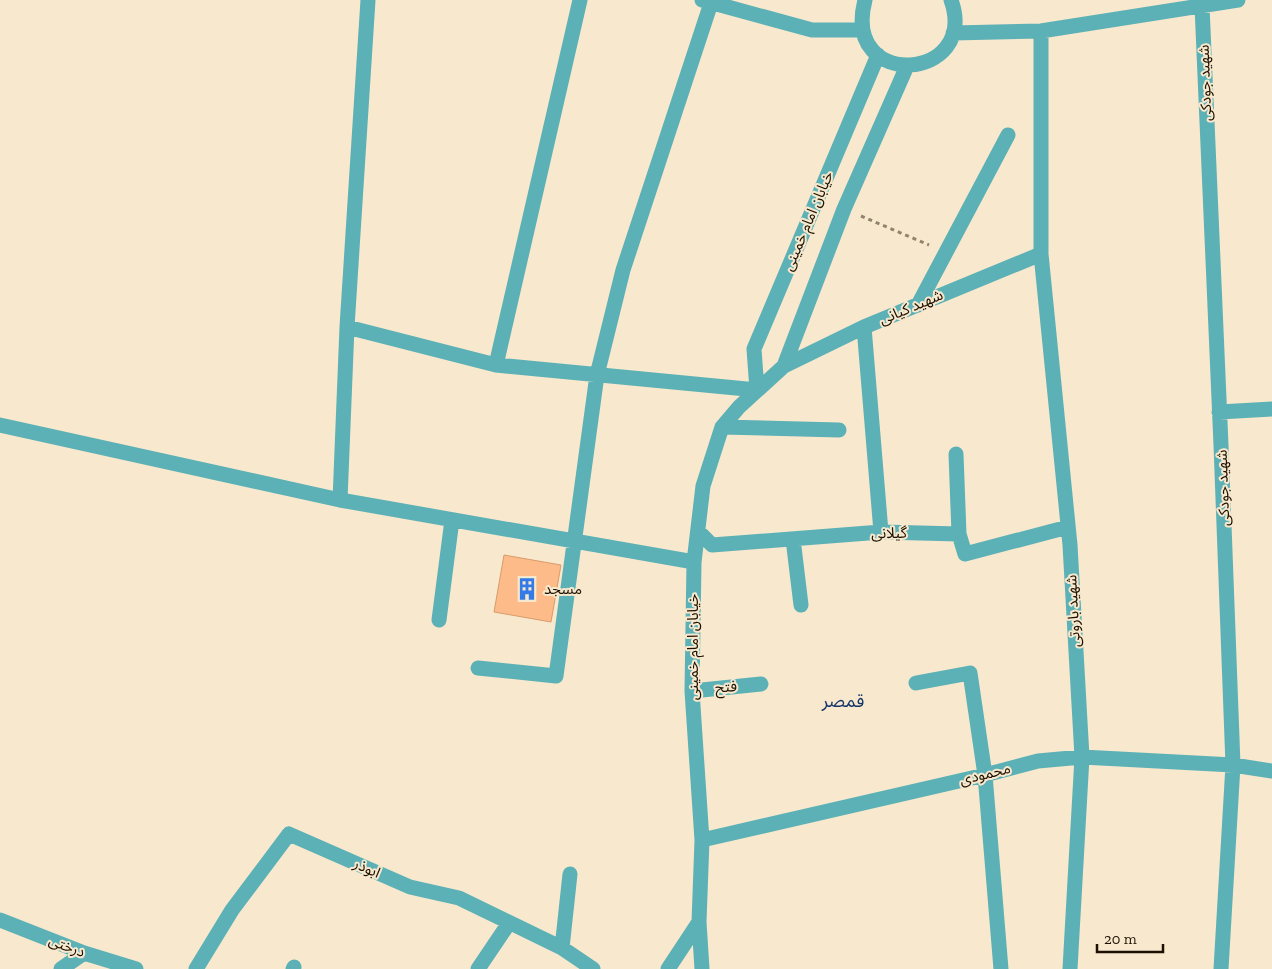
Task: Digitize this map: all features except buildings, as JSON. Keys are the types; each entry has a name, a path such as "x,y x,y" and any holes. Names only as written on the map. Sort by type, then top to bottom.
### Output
{"street":[{"path":"340,500 347,327 368,0"},
{"path":"496,365 580,0"},
{"path":"865,0 861,14 862,30 868,44 878,56 892,64 907,66 922,64 936,57 947,46 953,33 955,0"},
{"path":"953,33 1041,31 1238,0"},
{"path":"478,668 556,676 597,375 623,270 706,1 812,30 862,30"},
{"name":"شهید جودکی","path":"1202,6 1233,765 1221,969"},
{"name":"شهید باروتی","path":"1041,31 1041,254 1068,527 1082,757 1070,969"},
{"name":"خیابان امام خمینی","path":"757,390 754,350 878,56"},
{"name":"خیابان امام خمینی","path":"702,969 699,922 702,840 692,691 694,562 703,486 722,427 739,407 784,366 844,209 907,66"},
{"path":"918,305 1008,135"},
{"name":"شهید کیانی","path":"784,366 864,327 1041,254"},
{"path":"347,327 496,365 757,390"},
{"path":"864,327 881,532"},
{"path":"1219,412 1272,409"},
{"path":"0,425 340,500 694,562"},
{"path":"722,427 838,430"},
{"path":"956,454 959,534 965,554 1068,527"},
{"path":"439,620 452,520"},
{"name":"گیلانی","path":"698,531 712,545 881,532 959,534"},
{"path":"793,538 801,605"},
{"path":"916,683 970,673 985,775 1001,969"},
{"name":"فتح","path":"692,691 761,684"},
{"name":"محمودی","path":"702,840 1038,761 1082,757 1233,765 1272,770"},
{"name":"ابوذر","path":"196,969 232,910 289,834 410,887 459,898 562,948 593,969"},
{"path":"562,948 570,874"},
{"name":"درختی","path":"0,920 84,953 136,969"},
{"path":"478,969 509,922"},
{"path":"668,969 699,922"},
{"path":"61,969 84,953"}],"path":[{"path":"844,209 947,252"}],"place":[{"name":"مسجد","path":"527,589"}],"district":[{"name":"قمصر","path":"843,701"}]}
